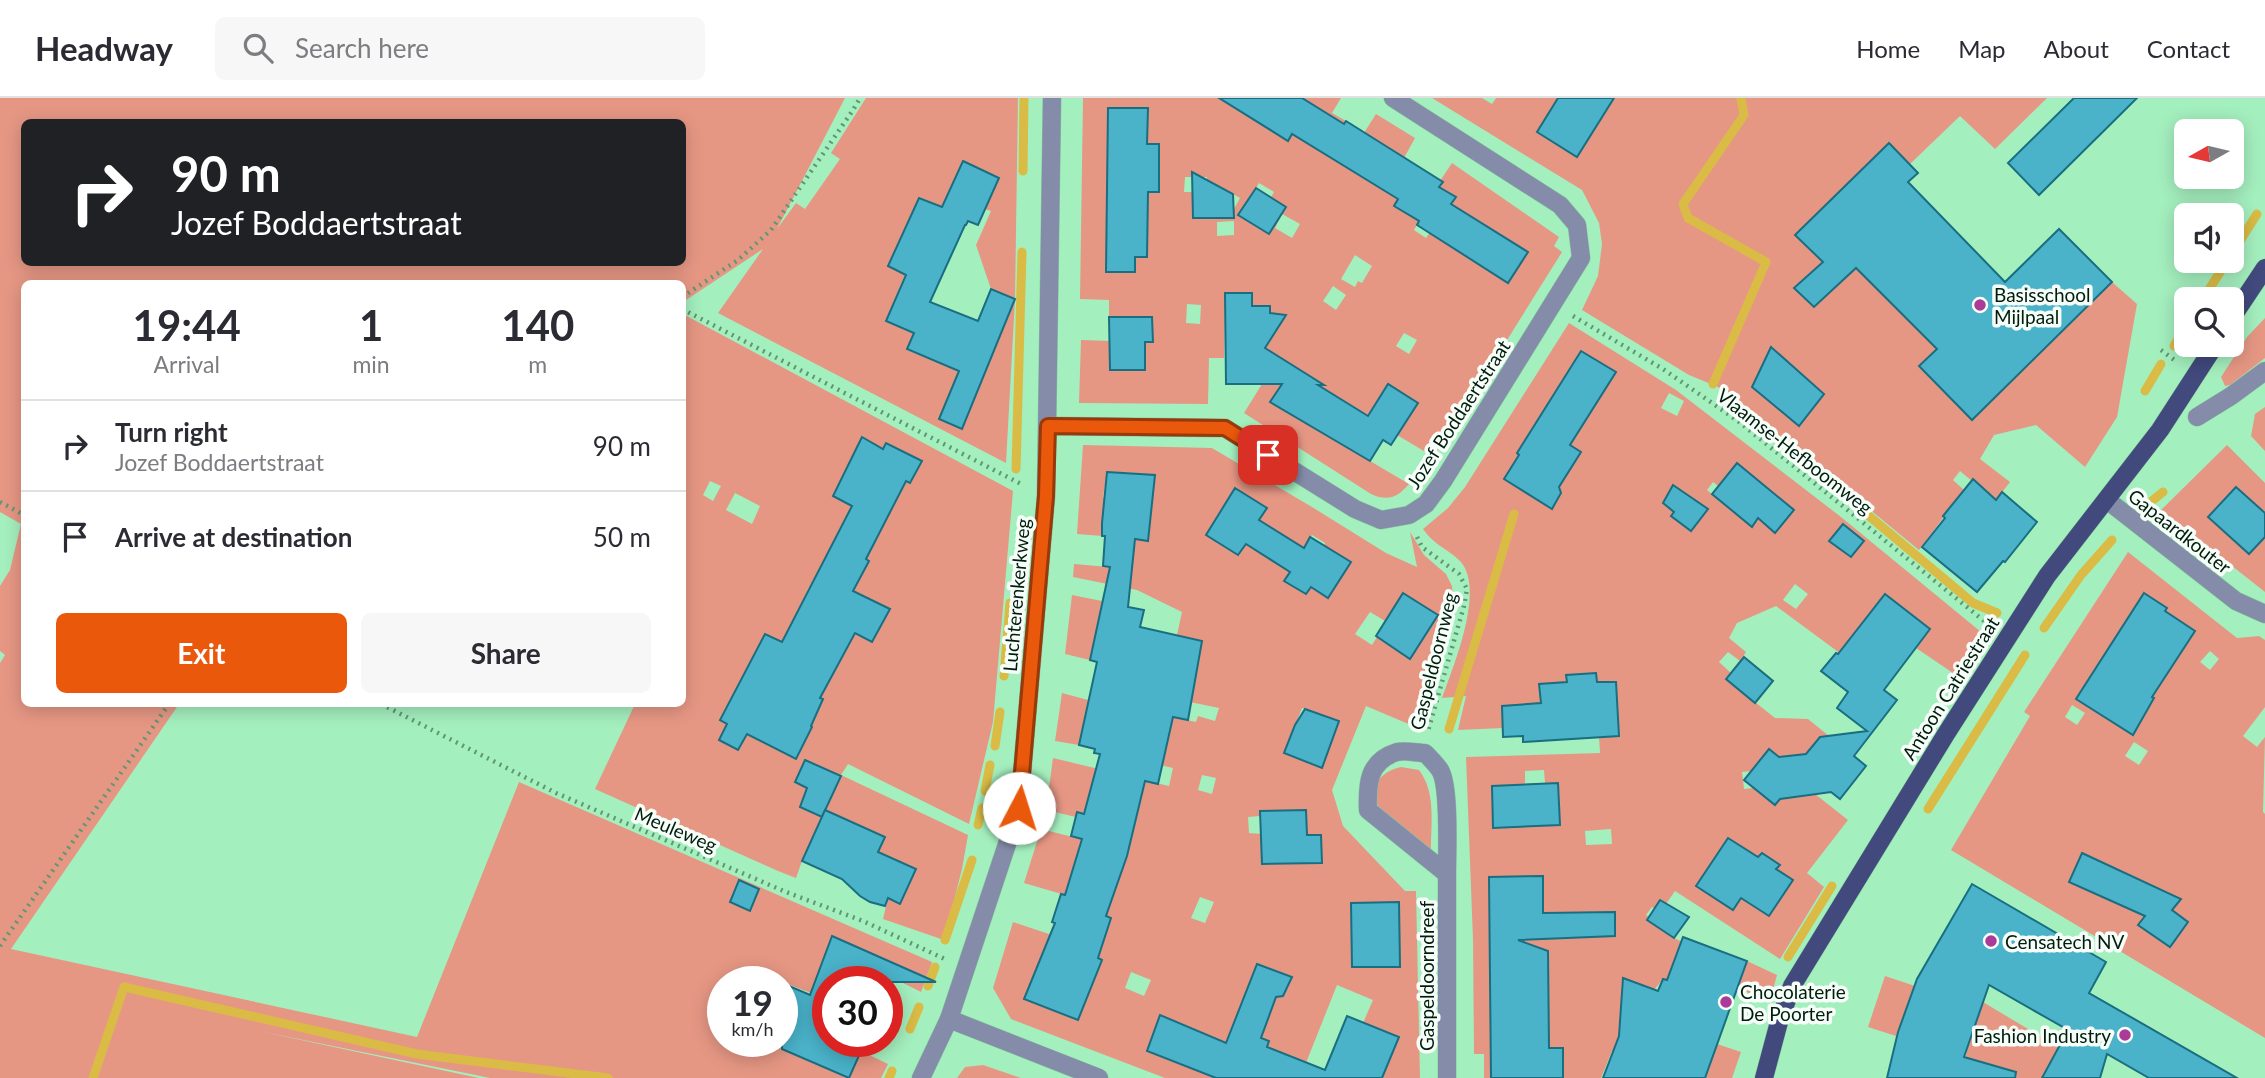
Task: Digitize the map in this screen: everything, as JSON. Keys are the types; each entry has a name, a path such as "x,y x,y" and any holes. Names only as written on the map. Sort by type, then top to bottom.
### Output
{"main road":[{"path":"2244,300 2265,268"},
{"name":"Antoon Catriestraat","path":"1764,1078 1792,986 2046,576 2160,430 2206,357"}],"street":[{"name":"Luchterenkerkweg","path":"921,1078 949,1019 1019,808 1046,496 1052,98"},
{"name":"Jozef Boddaertstraat","path":"1048,426 1225,428 1355,509 1381,520 1409,515 1426,504 1443,481 1581,258 1577,225 1560,205 1393,98"},
{"path":"2197,417 2231,397 2265,371"},
{"name":"Gapaardkouter","path":"2107,500 2236,601 2265,614"},
{"name":"Gaspeldoorndreef","path":"1447,874 1368,810 1367,784 1377,764 1398,752 1425,753 1441,771 1445,793 1447,874 1447,1078"},
{"path":"949,1019 1099,1078"}],"path":[{"path":"686,294 738,260 771,230 860,98"},
{"name":"Vlaamse-Hefboomweg","path":"1554,304 1663,369 1738,421 2006,639"},
{"path":"686,311 1046,496"},
{"path":"0,502 21,513"},
{"name":"Gaspeldoornweg","path":"1409,515 1422,547 1459,574 1467,589 1428,727 1425,753"},
{"path":"0,946 167,707"},
{"name":"Meuleweg","path":"387,707 556,793 786,892 863,921 965,969"}],"shaded area":[{"path":"0,98 845,98 777,229 796,203 805,209 840,159 831,153 866,98 1018,98 1015,299 1006,463 718,313 763,249 686,300 686,280 21,280 21,524 0,512","holes":["963,162 998,178 985,209 991,211 976,245 991,289 1015,299 961,429 940,419 959,370 907,350 914,332 886,321 905,274 888,266 919,198 942,207"]},
{"path":"1083,98 1231,98 1228,104 1287,141 1311,104 1302,98 1341,98 1332,113 1346,121 1325,155 1365,179 1364,133 1376,114 1415,138 1404,158 1418,167 1394,206 1419,221 1414,230 1426,238 1432,229 1435,230 1455,197 1439,187 1452,163 1559,237 1554,246 1562,252 1434,457 1397,435 1386,386 1348,448 1409,484 1397,495 1388,498 1371,494 1244,413 1262,384 1249,375 1268,330 1276,330 1286,315 1270,313 1270,306 1252,306 1252,293 1225,293 1224,358 1209,358 1208,404 1079,403 1081,340 1111,341 1111,370 1145,370 1145,342 1153,341 1152,317 1109,317 1109,300 1080,299","holes":["1108,108 1148,108 1147,144 1159,144 1159,180 1107,179","1185,177 1207,177 1207,192 1184,192","1259,183 1274,192 1267,204 1252,195","1222,188 1240,198 1234,209 1216,198","1107,212 1148,212 1147,257 1135,257 1134,272 1106,271","1282,214 1300,224 1292,238 1275,228","1234,221 1234,235 1217,236 1217,222","1484,225 1527,252 1508,283","1355,255 1372,266 1362,283 1358,281 1355,287 1341,279","1333,286 1346,295 1336,310 1323,301","1187,304 1201,305 1200,324 1186,323","1404,333 1417,340 1409,354 1396,346","1294,366 1319,381 1318,384 1336,396 1315,429 1270,402"]},
{"path":"1432,98 1482,98 1492,104 1496,98 1558,98 1577,157 1610,105 1600,98 2047,98 1995,149 1960,116 1910,164 1889,143 1796,234 1823,262 1794,288 1814,307 1856,267 1957,329 1919,367 1972,420 2112,282 2137,304 2117,417 2085,467 2036,425 1994,435 1980,459 2010,482 1996,500 1960,471 1953,480 1964,490 1919,550 1723,389 1689,375 1582,310 1598,276 1602,244 1599,223 1582,190"},
{"path":"686,316 1013,491 993,722 969,824 848,764 841,775 968,835 944,940 883,919 888,898 900,904 915,869 878,852 885,837 859,825 802,861 796,878 595,789 634,707 686,707","holes":["862,438 883,449 886,443 922,461 910,483 902,479 898,497 884,523 833,496","710,481 721,486 713,501 703,495","735,493 760,506 752,524 726,510","836,537 853,553 869,561 853,591 871,642 800,607 809,587 814,589 823,561","765,634 835,670 806,724 812,727 796,759 720,720","724,730 743,740 738,750 719,740","819,766 840,776 822,817 800,807 807,788 795,782 801,769"]},
{"path":"2265,318 2265,358 2225,386 2221,377 2234,357 2244,357 2244,342"},
{"path":"1569,323 1676,390 1841,517 1981,632 1956,675 1916,648 1930,629 1885,594 1883,685 1776,606 1737,623 1729,638 1746,652 1740,661 1728,652 1719,662 1731,673 1726,679 1775,718 1808,719 1829,736 1820,738 1812,746 1813,753 1789,756 1784,761 1769,749 1751,771 1742,772 1744,789 1753,788 1775,805 1786,793 1792,797 1815,794 1848,820 1807,873 1824,887 1780,959 1675,891 1666,904 1660,900 1655,909 1652,907 1646,915 1653,923 1691,946 1673,965 1667,980 1663,979 1654,990 1622,979 1620,1021 1640,1027 1656,1067 1612,1051 1601,1078 1563,1078 1562,1048 1491,1078 1484,1078 1484,1054 1474,1054 1466,757 1600,753 1599,737 1619,736 1616,682 1597,682 1596,673 1567,675 1567,682 1539,684 1542,715 1529,704 1502,706 1503,728 1458,730 1466,696 1442,698 1465,628 1470,590 1467,574 1460,561 1423,529 1448,508 1465,487","holes":["1669,393 1684,401 1677,416 1661,408","1536,423 1581,452 1568,473 1552,485 1541,502 1504,479 1519,455 1517,453","1737,464 1775,532 1758,518 1751,526 1707,490 1713,482 1718,486","1673,485 1686,494 1691,530 1671,516 1674,512 1663,503","1843,524 1863,541 1851,557 1829,541","1795,584 1808,594 1796,609 1783,600","1544,770 1545,783 1558,783 1560,825 1493,828 1492,786 1525,784 1525,771","1611,829 1612,844 1586,845 1585,831","1728,838 1758,858 1762,853 1779,864 1776,869 1793,881 1769,916 1741,898 1733,910 1696,886","1543,876 1543,922 1490,920 1489,878","1586,912 1614,912 1615,936","1490,957 1548,957 1549,1008 1490,1008"]},
{"path":"2265,407 2265,451 2251,436 2255,414"},
{"path":"1083,445 1212,448 1386,553 1417,567 1410,532 1424,555 1446,574 1452,586 1454,607 1419,710 1418,728 1366,706 1332,790 1343,826 1405,891 1416,891 1420,1078 1382,1078 1398,1037 1363,1023 1373,1000 1337,985 1300,1078 1165,1078 1011,1019 993,988 1013,922 1100,951 1111,918 1106,916 1073,869 1065,895 1024,883 1041,829 1128,851 1092,784 1084,814 1077,812 1076,817 1046,810 1053,758 1169,786 1173,768 1146,762 1173,717 1196,722 1198,716 1215,721 1219,708 1127,689 1202,641 1177,635 1182,612 1137,590 1073,577 1074,564 1132,569 1135,539 1148,540 1155,476 1107,472 1102,536 1077,534","holes":["1236,488 1266,507 1259,520 1260,552 1246,544 1237,555 1206,535","1312,535 1350,562 1328,598 1311,587 1284,581","1403,593 1410,659 1377,637 1372,645 1355,634 1370,612 1385,621","1302,708 1339,722 1322,768 1284,753","1202,775 1216,778 1212,794 1198,790","1306,810 1307,835 1321,835 1322,863 1262,864 1261,834 1249,833 1248,817 1260,816 1260,811","1200,897 1214,902 1205,923 1191,918","1399,902 1353,967 1351,903","1131,972 1151,980 1144,996 1125,988","1093,980 1078,1020 1024,998"]},
{"path":"2227,445 2265,483 2265,513 2236,487 2208,517 2249,554 2265,537 2265,592 2161,510"},
{"path":"21,524 21,707 177,707 11,949 417,1037 519,782 932,962 921,992 903,983 903,966 833,936 826,966 812,966 812,993 798,988 798,966 707,966 707,1057 798,1057 798,1036 812,1032 803,1058 847,1078 490,1078 259,1031 479,1078 0,1078 0,663 5,655 0,651 0,586 10,570"},
{"path":"2128,552 2237,638 2259,636 2265,640 2265,707 2243,736 2257,747 2265,737 2265,1038 1951,850 2030,716 2024,712","holes":["2143,593 2195,631 2175,662 2121,628","2210,651 2219,659 2210,670 2200,662","2099,663 2154,698 2145,715 2137,711 2125,730 2076,699","2072,705 2085,713 2077,725 2065,717","2134,742 2148,751 2139,765 2125,756"]},
{"path":"1072,595 1102,601 1090,660 1065,654"},
{"path":"1062,693 1088,700 1079,745 1055,741"},
{"path":"1401,767 1419,770 1428,788 1431,849 1392,820 1376,802 1376,784 1389,771"},
{"path":"1747,961 1777,975 1770,1000 1737,989"},
{"path":"1885,976 1915,986 1896,1036 1868,1027"},
{"path":"1983,1002 2078,1059 2074,1078 2002,1078 2004,1069 1978,1061 1962,1071"},
{"path":"1717,1044 1741,1052 1732,1078 1705,1078"},
{"path":"858,1057 873,1057 888,1064 881,1078 849,1078"},
{"path":"983,1065 1021,1078 957,1078 965,1067"}],"building":[{"path":"1219,98 1302,98 1344,124 1346,121 1443,182 1439,187 1456,197 1451,204 1528,252 1508,283 1417,225 1419,221 1394,206 1398,199 1292,134 1288,141"},
{"path":"1558,98 1614,98 1577,157 1537,132"},
{"path":"2074,98 2137,98 2039,195 2008,163"},
{"path":"1108,108 1148,108 1147,144 1159,144 1159,192 1148,192 1147,257 1135,257 1135,272 1106,272"},
{"path":"1889,143 1918,173 1908,182 2005,282 2059,229 2112,282 1972,420 1919,366 1937,349 1856,268 1814,307 1794,288 1823,262 1795,235"},
{"path":"963,161 999,178 978,225 968,221 965,225 930,302 978,321 991,289 1015,299 962,429 939,419 959,371 907,349 914,333 886,321 906,275 888,266 919,198 942,207"},
{"path":"1192,172 1233,194 1234,218 1193,218"},
{"path":"1256,188 1286,207 1269,234 1238,215"},
{"path":"1225,293 1252,293 1252,306 1270,306 1270,313 1286,315 1265,348 1368,416 1388,384 1418,403 1391,445 1383,440 1370,461 1270,402 1282,384 1226,384"},
{"path":"1109,317 1152,317 1153,342 1145,342 1145,370 1110,370"},
{"path":"1771,347 1824,394 1799,426 1752,387"},
{"path":"1581,351 1616,372 1570,445 1581,452 1559,487 1561,493 1552,509 1504,479 1519,455 1517,453"},
{"path":"862,437 883,449 886,443 922,461 910,483 906,481 866,559 869,561 853,591 890,609 872,642 855,633 820,698 823,699 812,727 796,759 747,734 738,750 719,740 727,724 720,720 765,634 782,642 852,506 833,496"},
{"path":"1737,463 1794,510 1775,533 1758,518 1752,527 1712,494"},
{"path":"1107,472 1155,475 1148,541 1135,539 1128,607 1144,610 1140,627 1202,641 1188,720 1173,717 1158,784 1145,781 1127,856 1106,916 1111,918 1098,958 1102,960 1078,1020 1024,999 1055,923 1052,922 1061,894 1065,895 1082,839 1071,836 1077,812 1084,814 1100,754 1094,753 1095,749 1079,745 1097,662 1090,660 1110,567 1103,566 1105,536 1102,536"},
{"path":"1973,479 1996,500 2002,492 2037,522 1977,592 1922,547"},
{"path":"1673,485 1708,509 1691,531 1671,516 1674,512 1663,503"},
{"path":"2236,487 2265,513 2265,537 2249,554 2208,517"},
{"path":"1235,488 1267,508 1259,520 1304,548 1310,537 1351,562 1328,598 1311,587 1306,594 1284,581 1290,572 1246,544 1238,555 1206,535"},
{"path":"1843,524 1864,541 1851,557 1829,541"},
{"path":"1403,593 1438,615 1410,659 1376,636"},
{"path":"2144,593 2195,631 2152,697 2154,698 2133,735 2076,699"},
{"path":"1885,594 1930,629 1884,690 1897,700 1854,756 1866,766 1840,799 1831,792 1780,799 1775,805 1744,780 1769,749 1779,757 1806,754 1820,737 1867,731 1837,708 1848,692 1821,671 1836,653 1838,654"},
{"path":"1744,657 1773,681 1755,703 1726,679"},
{"path":"1596,673 1597,682 1616,682 1619,736 1523,742 1523,736 1503,737 1502,706 1541,703 1539,684 1567,682 1566,675"},
{"path":"1305,709 1339,721 1322,768 1284,753 1295,725"},
{"path":"805,760 841,776 822,817 800,807 807,788 795,782"},
{"path":"1558,783 1560,825 1493,828 1492,786"},
{"path":"825,810 885,837 878,852 916,869 900,904 888,898 885,906 870,902 842,879 802,861"},
{"path":"1306,810 1307,835 1321,835 1322,863 1262,864 1260,811"},
{"path":"1728,838 1758,857 1762,853 1780,865 1776,869 1793,880 1769,916 1741,898 1733,910 1696,886"},
{"path":"2082,853 2181,899 2172,910 2188,922 2170,947 2138,925 2145,916 2069,882"},
{"path":"1543,876 1543,913 1615,912 1615,936 1518,940 1548,951 1549,1048 1563,1048 1563,1078 1491,1078 1489,877"},
{"path":"739,880 759,889 750,911 730,902"},
{"path":"1972,884 2106,962 2089,993 2237,1078 2149,1078 2107,1054 2100,1078 2042,1078 2068,1030 1989,985 1964,1057 2016,1072 2015,1078 1887,1078 1898,1032 1917,979"},
{"path":"1660,900 1689,917 1674,938 1647,920"},
{"path":"1399,902 1400,967 1352,967 1351,903"},
{"path":"832,936 900,966 821,966"},
{"path":"1683,937 1747,961 1705,1078 1603,1078 1619,1036 1623,978 1658,991 1663,979 1667,980"},
{"path":"1257,964 1292,977 1283,996 1276,997 1261,1038 1269,1041 1267,1047 1325,1070 1347,1016 1399,1037 1382,1078 1216,1078 1147,1051 1160,1015 1226,1043"},
{"path":"903,967 936,982 903,982"},
{"path":"798,990 810,995 812,990 812,1057 858,1057 849,1078 798,1056"}],"waterway":[{"path":"1023,171 1024,98"},
{"path":"1713,384 1766,262 1688,218 1683,204 1744,115 1741,98"},
{"path":"2244,234 2257,214"},
{"path":"1016,469 1022,252"},
{"path":"2211,287 2219,273"},
{"path":"2145,391 2161,364"},
{"path":"1741,409 1973,603 1997,613"},
{"path":"2153,500 2163,492"},
{"path":"1449,729 1514,514"},
{"path":"2044,628 2081,575 2112,540"},
{"path":"1004,676 1010,603"},
{"path":"1928,809 2025,655"},
{"path":"995,746 1000,712"},
{"path":"985,791 990,765"},
{"path":"978,825 982,808"},
{"path":"945,940 972,860"},
{"path":"1788,957 1832,886"},
{"path":"928,986 935,967"},
{"path":"93,1078 124,987 417,1054 608,1078"},
{"path":"910,1029 919,1007"},
{"path":"889,1078 892,1071"}],"place":[{"name":"Basisschool Mijlpaal","path":"1980,305"},
{"name":"Censatech NV","path":"1991,941"},
{"name":"Chocolaterie De Poorter","path":"1726,1002"},
{"name":"Fashion Industry","path":"2125,1035"}],"route":[{"path":"1019,808 1046,496 1048,426 1225,428 1268,455"}]}
